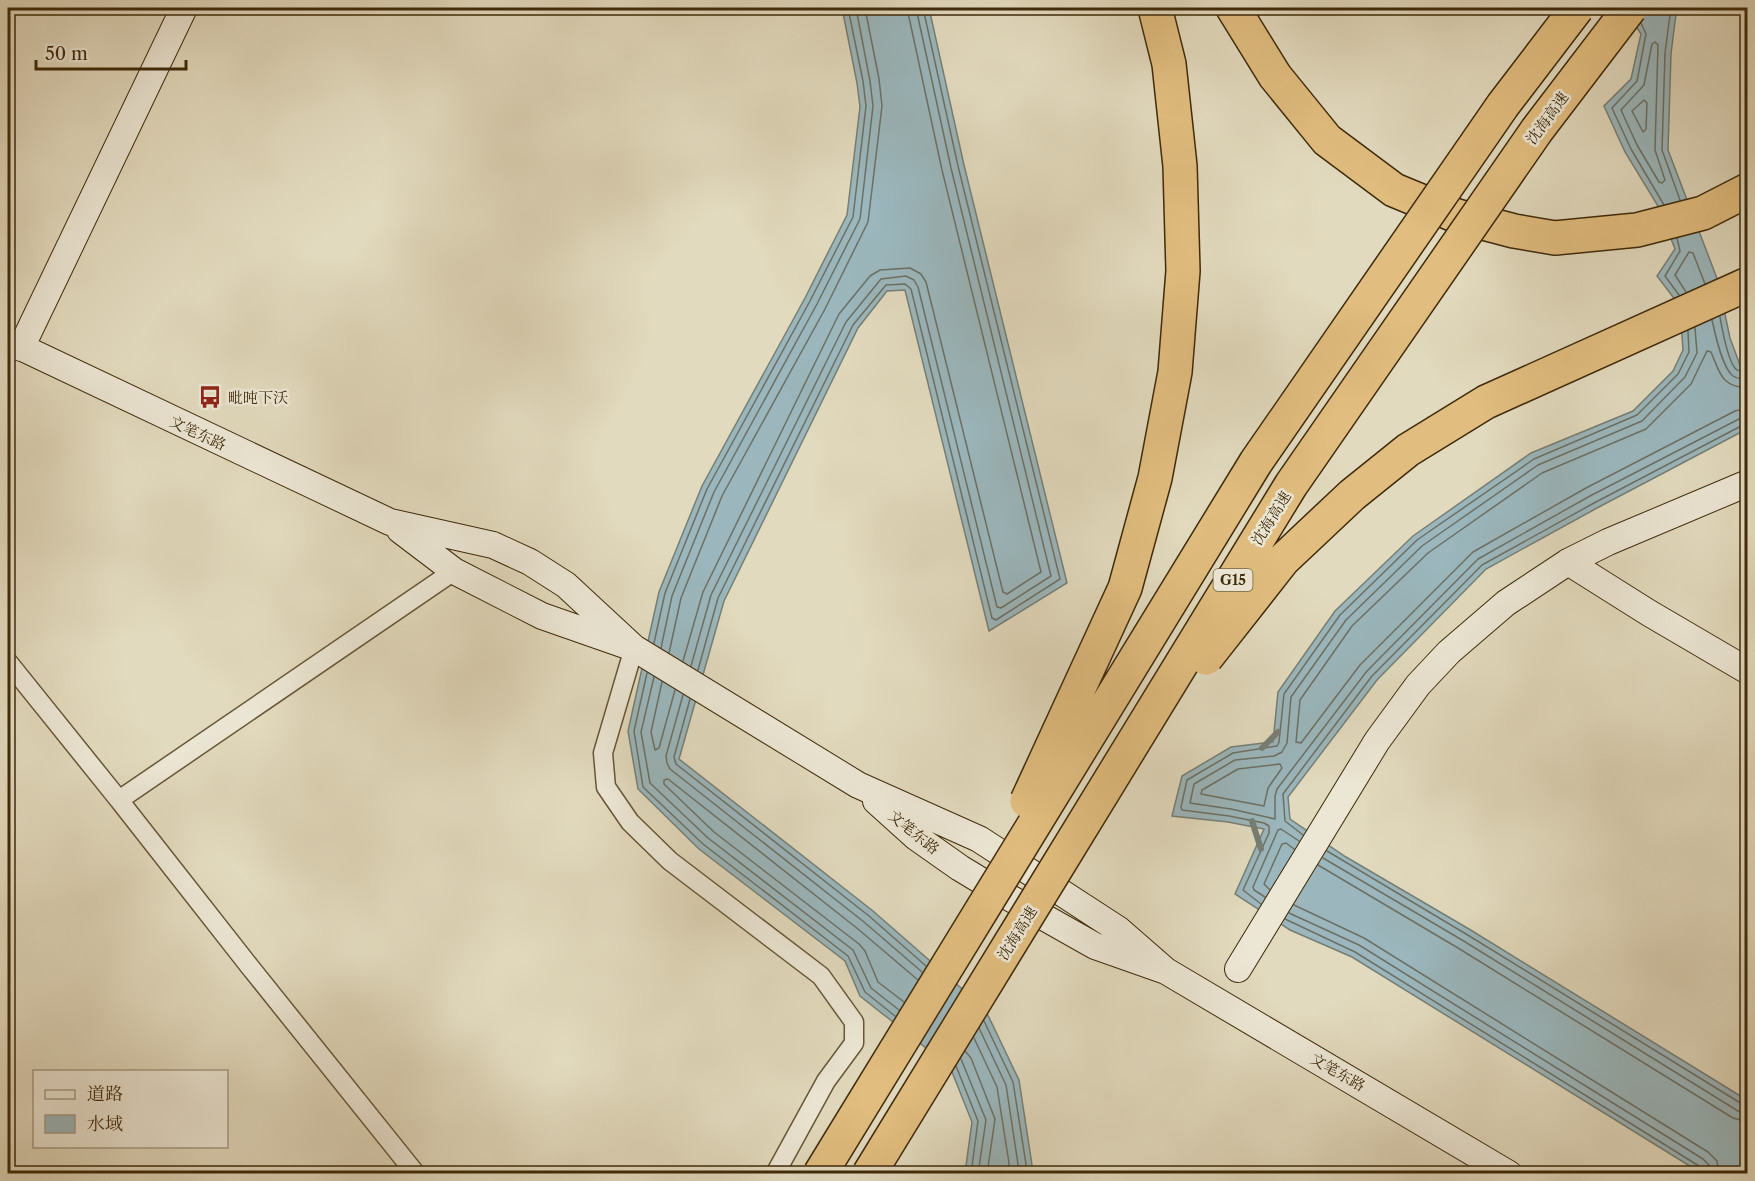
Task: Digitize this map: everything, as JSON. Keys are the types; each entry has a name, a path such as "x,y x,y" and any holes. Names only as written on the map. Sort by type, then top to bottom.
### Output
{"highway":[{"path":"967,933 1125,588 1155,478 1175,372 1183,271 1180,166 1169,64 1155,8"},
{"path":"1233,8 1275,76 1327,140 1394,190 1457,216 1514,231 1555,238 1637,230 1703,213 1748,190"},
{"name":"G15","path":"820,1173 1256,462 1503,105 1577,8"},
{"name":"沈海高速","path":"869,1173 1291,485 1537,130 1630,8"},
{"path":"1016,934 1177,694 1284,560 1352,495 1408,450 1486,402 1748,284"}],"main road":[{"path":"14,345 184,8"},
{"name":"文笔东路","path":"14,345 390,522 454,571 542,616 634,648"},
{"path":"1238,969 1377,741 1404,703 1433,669 1467,636 1506,603 1568,562 1608,542 1748,483"},
{"name":"文笔东路","path":"390,522 493,545 530,562 566,585 634,648 858,785 979,839 1119,930 1166,971 1509,1173"},
{"path":"1568,562 1748,671"},
{"name":"文笔东路","path":"858,785 916,837 1002,894 1095,946 1166,971"}],"street":[{"path":"119,800 454,571"},
{"path":"634,648 603,753 606,788 630,822 670,861 821,976 854,1022 854,1043 826,1081 776,1173"},
{"path":"8,663 416,1173"}],"water":[{"path":"842,8 929,8 964,165 1067,583 989,631 905,290 887,291 858,328 724,601 679,759 873,911 985,1009 1019,1080 1032,1165 1029,1173 965,1173 972,1122 950,1067 860,996 845,961 699,849 638,789 628,731 659,592 702,486 805,298 847,215 860,107"},
{"path":"1624,8 1673,8 1676,14 1671,54 1668,150 1718,281 1730,338 1740,365 1747,366 1747,429 1486,569 1377,680 1288,797 1290,819 1346,857 1469,929 1747,1100 1747,1173 1701,1173 1352,957 1290,930 1235,894 1264,829 1228,822 1172,816 1182,776 1231,747 1273,742 1278,692 1335,611 1413,536 1531,453 1633,411 1673,371 1683,350 1680,306 1657,276 1675,249 1658,206 1625,152 1604,106 1631,79 1641,34"}],"waterway":[{"path":"1262,748 1278,732"},
{"path":"1252,821 1261,849"}],"place":[{"name":"毗旽下沃","path":"210,397"}]}
